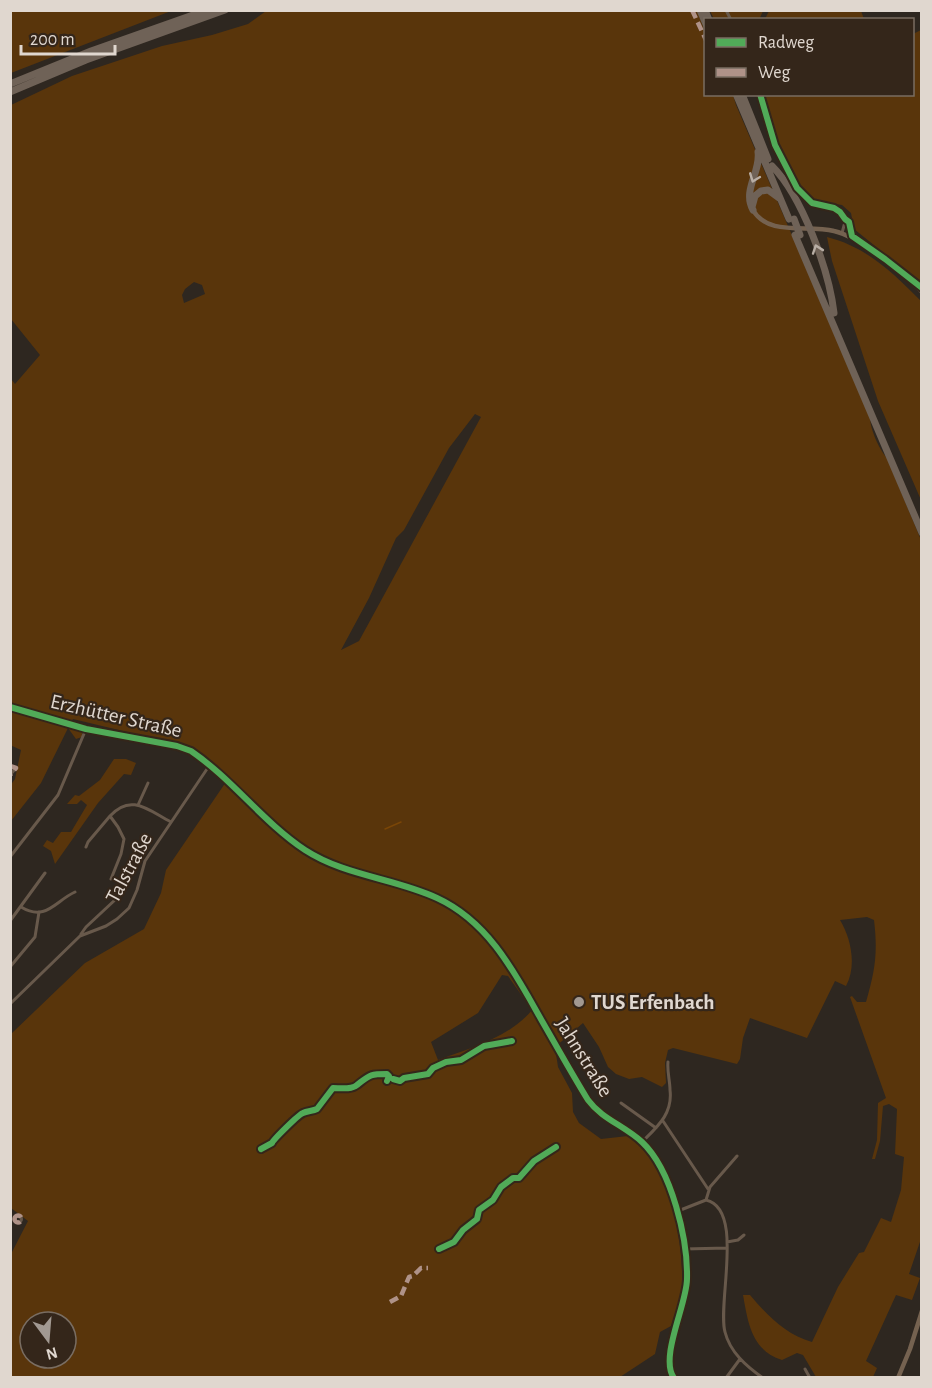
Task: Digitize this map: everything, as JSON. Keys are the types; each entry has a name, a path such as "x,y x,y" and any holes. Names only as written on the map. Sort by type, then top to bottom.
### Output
{"highway":[{"path":"10,84 91,51 207,10"},
{"path":"10,92 86,60 225,10"},
{"path":"737,96 834,313 921,521"},
{"path":"742,96 772,166 791,219"},
{"path":"753,210 749,196 758,165 758,145"},
{"path":"772,166 778,172 809,227 825,272 834,313"},
{"path":"753,210 753,200 761,191 768,190 781,199"},
{"path":"798,235 921,533"}],"street":[{"path":"761,96 775,145 797,188 812,203 834,208 840,212 845,222 842,233"},
{"path":"753,210 763,222 772,226 809,227 842,233 875,254 921,292"},
{"name":"Erzhütter Straße","path":"10,707 86,729 182,747 195,754 284,834 311,853 353,872 420,891 459,911 492,941 535,1009"},
{"path":"10,857 58,795 86,729"},
{"path":"10,766 16,768 10,775"},
{"name":"Talstraße","path":"80,936 106,926 129,908 146,861 209,766"},
{"path":"138,805 148,783"},
{"path":"86,847 110,816 121,806 127,804 138,805 171,822"},
{"path":"110,816 124,839 121,855 111,879"},
{"path":"10,921 45,873"},
{"path":"21,906 39,912 52,908 75,892"},
{"name":"Talstraße","path":"10,1004 116,899"},
{"path":"10,967 35,937 39,912"},
{"name":"Jahnstraße","path":"535,1009 590,1102 600,1113 642,1142 649,1150 663,1174 678,1211 687,1285 670,1356 669,1370 674,1377"},
{"path":"642,1142 663,1122 669,1108 668,1062"},
{"path":"621,1103 656,1128"},
{"path":"663,1122 708,1189"},
{"path":"706,1200 708,1189 737,1156"},
{"path":"678,1211 706,1200 715,1204 723,1215 727,1242 723,1325 727,1339 740,1359 763,1377"},
{"path":"10,1226 15,1220"},
{"path":"727,1242 744,1235"},
{"path":"684,1249 727,1248"},
{"path":"897,1377 910,1349 921,1311"},
{"path":"726,1377 740,1359"},
{"path":"805,1370 810,1377"}],"shaded area":[{"path":"11,10 171,10 171,11 11,73"},
{"path":"266,11 697,11 704,28 704,96 733,96 870,417 876,439 887,458 921,540 922,1236 909,1274 920,1278 912,1300 896,1295 866,1361 877,1368 873,1377 816,1377 803,1355 797,1353 782,1360 772,1355 757,1342 753,1334 743,1295 750,1295 770,1317 785,1329 812,1342 838,1287 859,1253 864,1252 881,1218 891,1222 901,1190 904,1157 895,1154 897,1109 889,1104 883,1106 880,1141 875,1159 872,1159 877,1140 878,1103 886,1098 850,997 852,996 857,1002 866,1002 872,981 876,952 875,932 874,920 867,917 840,920 850,944 852,961 849,978 846,986 835,981 807,1038 750,1018 737,1064 673,1048 668,1050 665,1063 666,1083 662,1087 642,1077 629,1079 616,1074 608,1067 599,1047 583,1023 555,1047 558,1067 572,1093 573,1112 579,1123 601,1139 628,1136 642,1148 664,1183 677,1225 682,1285 671,1326 660,1332 655,1354 620,1377 11,1377 11,1254 28,1221 11,1208 11,1034 85,963 144,929 161,893 166,870 228,779 206,759 185,746 73,719 68,727 82,731 82,737 76,739 68,728 41,783 11,821 10,786 15,779 21,750 10,745 11,379 15,384 40,355 11,319 11,105 72,76 162,46 248,24","holes":["194,282 202,285 205,294 184,303 182,295 185,289","475,414 481,417 359,641 341,650 369,598 396,538 404,530 449,448","502,975 508,976 532,1010 523,1020 501,1035 438,1060 431,1042 478,1013"]},
{"path":"710,11 763,11 760,18 714,18"},
{"path":"769,11 861,11 864,18 766,18"},
{"path":"921,30 921,283 854,229 851,213 842,205 815,201 802,190 786,163 766,113 762,96 914,96 914,34"},
{"path":"827,237 855,247 879,262 921,301 921,500 878,401 832,261"},
{"path":"114,759 126,759 136,763 131,775 124,774 98,803 55,864 51,851 43,846 47,840 53,843 61,832 71,832 87,805 81,800 77,804 67,804 75,795 79,796 100,780"}],"waterway":[{"path":"385,829 401,822"}],"marked path":[{"path":"692,10 704,36"},
{"path":"10,766 16,768 10,775"},
{"path":"18,1215 22,1219 18,1223 14,1219 18,1215"},
{"path":"390,1302 401,1296 409,1277 421,1268 428,1268"}],"cycle path":[{"path":"761,96 775,145 797,188 812,203 834,208 840,212 849,222 852,236 922,288"},
{"path":"10,707 86,729 177,746 191,751 220,774 275,827 305,850 336,866 421,891 437,898 455,908 486,935 511,967 588,1100 600,1112 642,1142 653,1154 670,1187 681,1226 687,1263 686,1290 670,1358 670,1369 674,1378"},
{"path":"393,1079 400,1081 404,1078 428,1074 433,1068 446,1062 461,1060 484,1046 512,1041"},
{"path":"261,1149 272,1143 300,1115 317,1109 333,1088 352,1088 367,1077 377,1074 387,1074 389,1076 387,1081"},
{"path":"439,1249 454,1242 463,1230 477,1219 479,1210 493,1200 501,1187 513,1178 519,1178 534,1161 556,1147"}],"place":[{"name":"TUS Erfenbach","path":"579,1002"}]}
